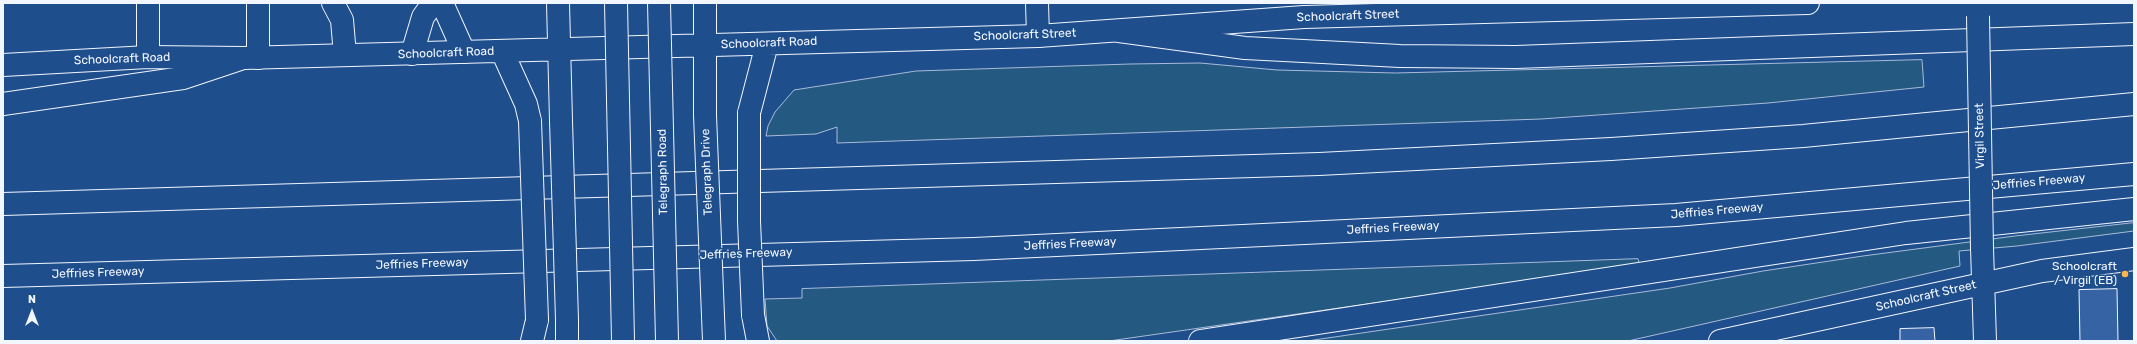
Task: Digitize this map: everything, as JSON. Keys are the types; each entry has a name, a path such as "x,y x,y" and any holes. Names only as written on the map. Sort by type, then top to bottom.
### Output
{"main road":[{"path":"148,3 148,57"},
{"path":"3,104 183,78 251,58 258,3"},
{"path":"333,3 342,20 345,56"},
{"path":"412,54 423,17 433,3"},
{"path":"442,3 464,52"},
{"path":"558,3 568,341"},
{"path":"616,3 623,341"},
{"name":"Telegraph Road","path":"659,3 667,341"},
{"name":"Telegraph Drive","path":"705,3 705,115 714,341"},
{"path":"1037,3 1038,36"},
{"name":"Schoolcraft Street","path":"888,40 1038,36 1304,17 1461,8 1808,3"},
{"name":"Virgil Street","path":"1978,9 1982,283 1985,341"},
{"path":"1119,31 1245,48 1446,58 1516,57 2134,34"},
{"name":"Schoolcraft Road","path":"3,65 148,57 251,58 345,56 888,40"},
{"path":"758,341 753,315 749,221 749,113 767,44"},
{"path":"502,51 526,104 530,121 538,320 532,341"},
{"path":"3,204 1318,164 1611,150 1795,136 2134,104"},
{"name":"Jeffries Freeway","path":"3,276 1006,247 1676,215 2134,174"},
{"path":"1200,341 1906,233 2134,209"},
{"name":"Schoolcraft Street","path":"1720,341 1982,283 2042,271 2134,258"}],"shaded area":[{"path":"1922,60 1924,87 1768,103 1541,119 837,143 837,127 816,134 766,136 768,126 775,112 794,90 916,71 1200,63 1277,70 1395,73"},
{"path":"2134,223 2134,231 2017,246 1959,251 1960,266 1628,341 1307,341 1670,288 1763,271 1863,256 2015,236"},
{"path":"1638,259 1640,265 1109,341 777,341 767,326 765,299 802,298 802,289"}],"building":[{"path":"2117,289 2118,341 2080,341 2079,290"},
{"path":"1934,328 1935,341 1900,341 1900,329"}],"place":[{"name":"Schoolcraft / Virgil (EB)","path":"2125,274"}]}
